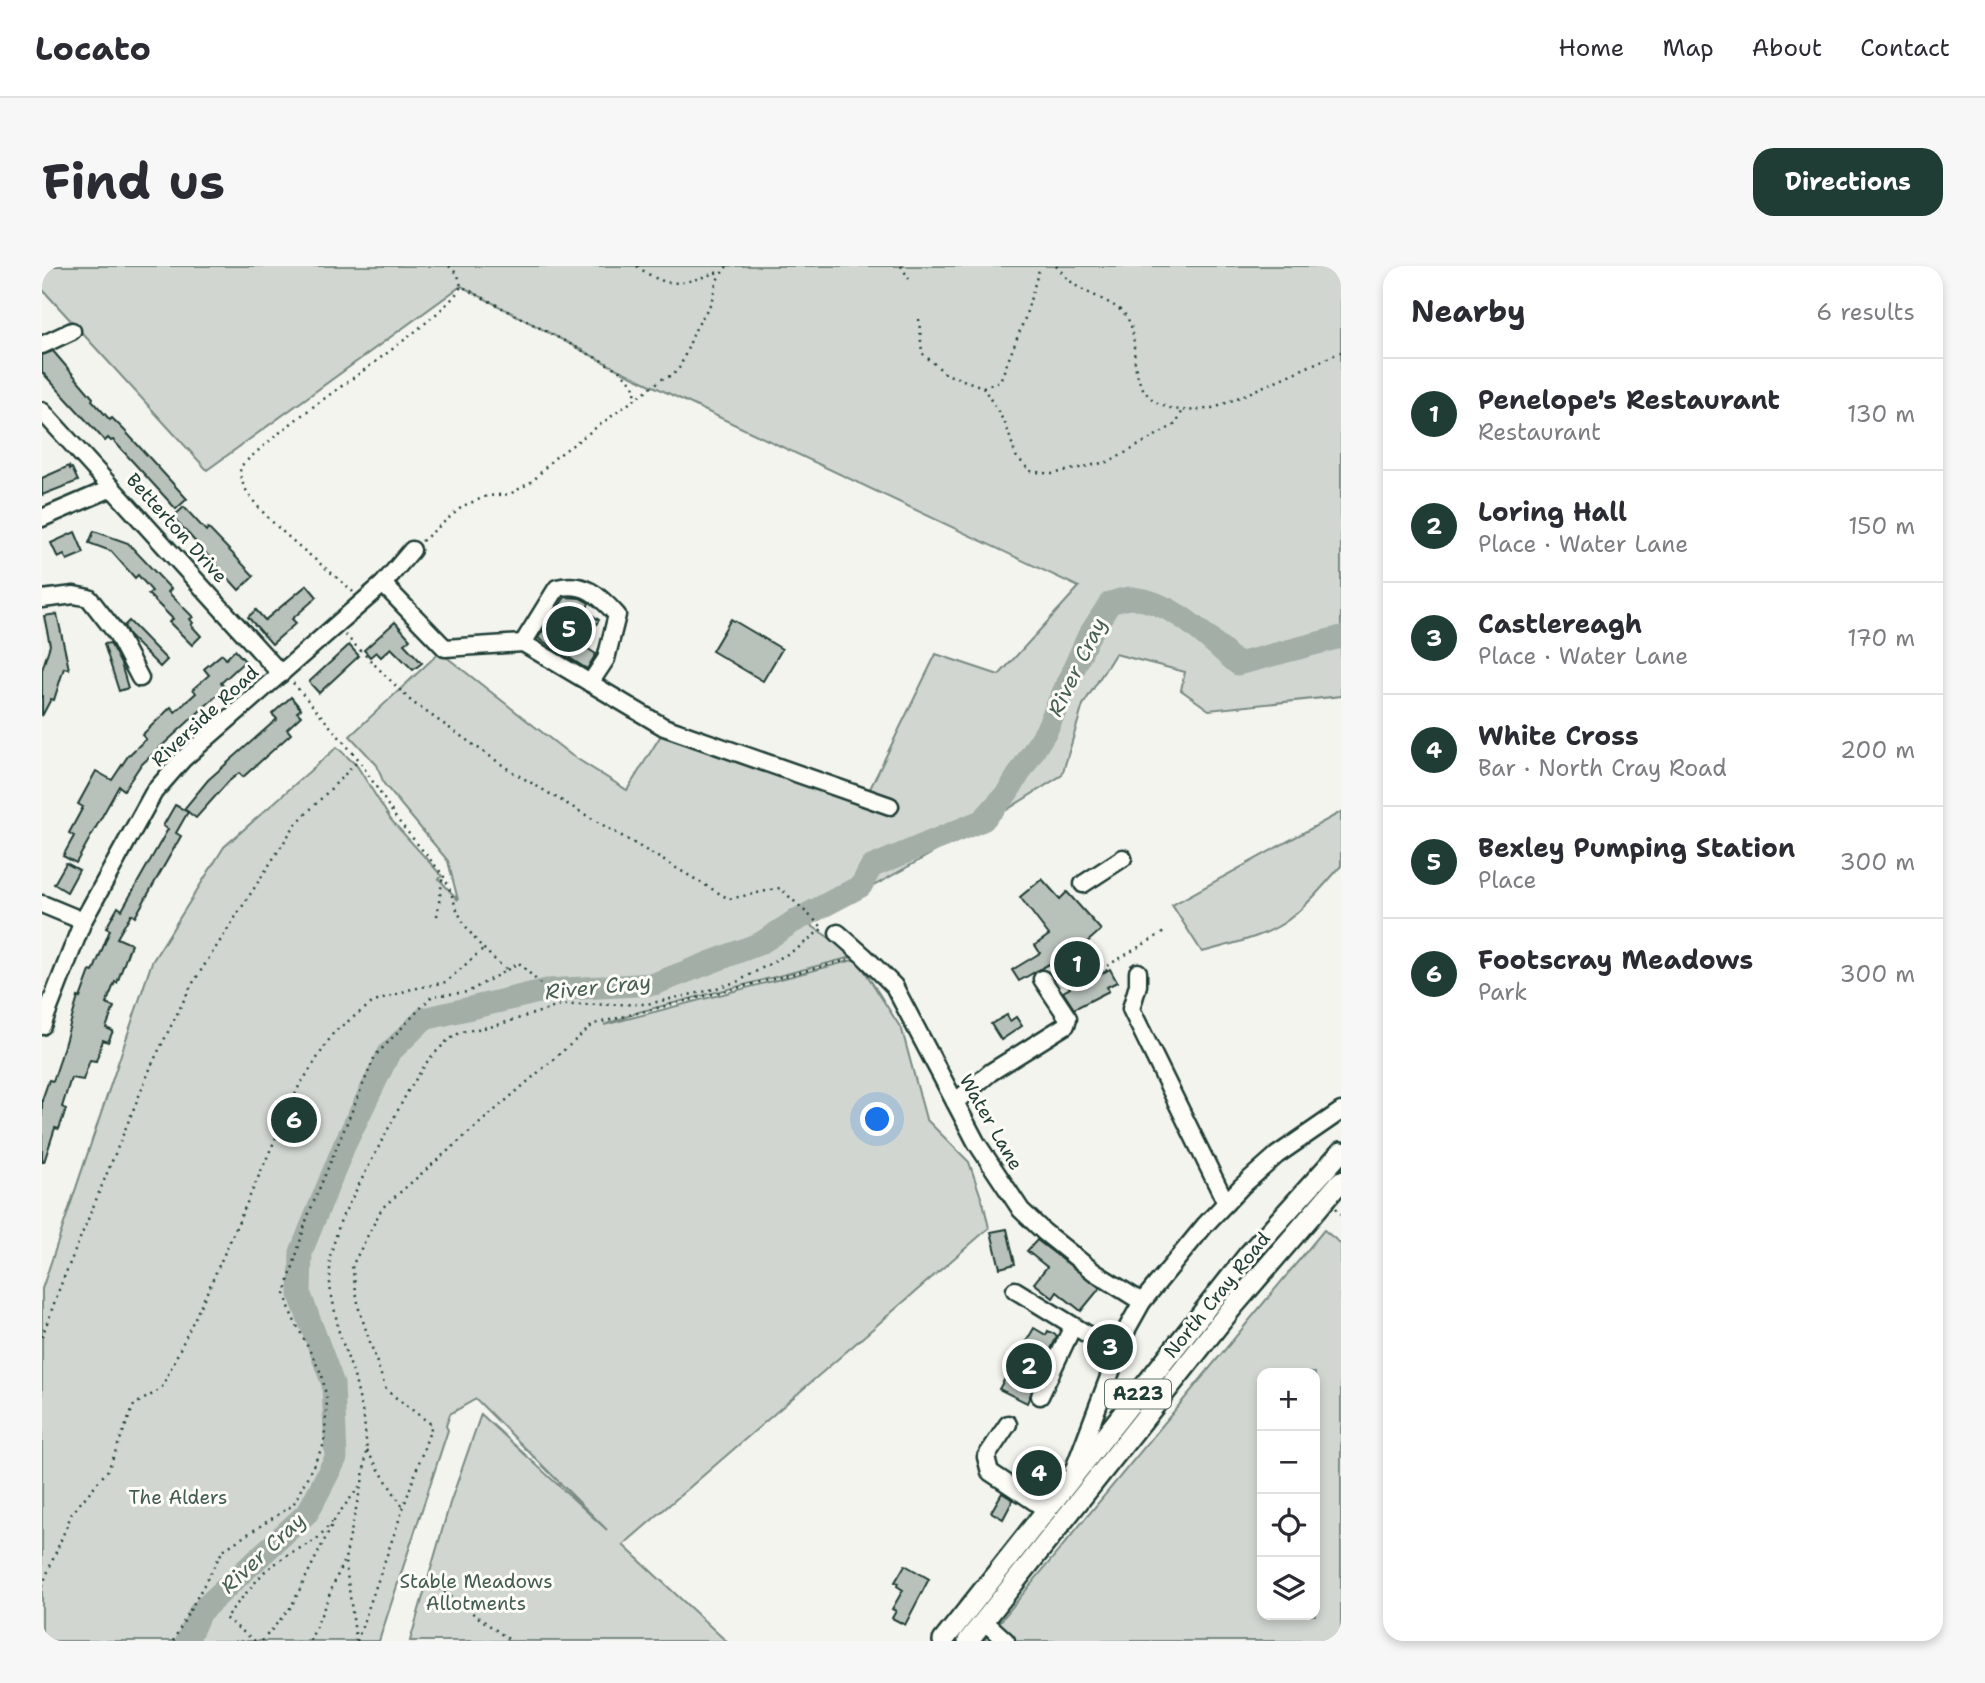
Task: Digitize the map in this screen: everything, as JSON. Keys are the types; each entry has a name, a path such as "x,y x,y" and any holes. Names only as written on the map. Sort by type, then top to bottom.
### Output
{"main road":[{"name":"North Cray Road","path":"943,1641 1249,1254 1341,1152"},
{"name":"North Cray Road","path":"968,1641 1265,1267 1341,1181"}],"street":[{"path":"42,345 72,331"},
{"name":"Betterton Drive","path":"42,411 282,673"},
{"path":"42,518 112,488"},
{"name":"Riverside Road","path":"42,1026 83,921 154,792 183,760 383,584 412,550"},
{"path":"383,584 445,648 523,643 664,727 890,806"},
{"path":"523,643 557,588 572,584 600,596 618,615 606,659 590,682"},
{"path":"42,599 74,595 89,598 112,625 140,678"},
{"path":"1083,884 1123,858"},
{"path":"42,904 83,921"},
{"name":"Water Lane","path":"831,930 896,985 976,1142 1021,1210 1094,1272 1142,1302"},
{"path":"1138,972 1138,985 1131,1009 1226,1203"},
{"path":"955,1101 991,1072 1066,1025 1068,1018 1042,979"},
{"path":"1069,1481 1128,1326 1142,1302 1226,1203 1277,1155 1341,1111"},
{"path":"1015,1290 1118,1353"},
{"path":"1040,1396 1073,1325"},
{"path":"1008,1424 986,1457 990,1472 1047,1510"},
{"path":"984,1621 1006,1641"}],"path":[{"path":"361,603 351,590 276,526 243,484 239,473 241,466 318,403 423,324 458,294 461,285 458,275 449,266"},
{"path":"637,266 654,279 676,285 722,271"},
{"path":"412,550 463,506 487,496 510,494 533,481 552,460 665,377 672,376 680,367 696,328 711,303 717,280 728,266"},
{"path":"901,266 909,279"},
{"path":"983,387 999,381 1025,318 1040,266"},
{"path":"1056,266 1075,284 1123,312 1133,327 1135,365 1140,384 1153,399 1168,409 1197,412 1217,407 1341,352"},
{"path":"461,285 617,369 632,382 636,390 635,399"},
{"path":"919,318 922,353 946,374 983,387 1006,425 1016,456 1030,471 1052,474 1111,461 1176,424 1182,412"},
{"path":"310,1641 345,1559 367,1451 354,1376 339,1332 330,1287 330,1256 341,1219 408,1091 429,1059 447,1041 461,1032 494,1026 560,1003 647,1004 739,981 831,930 815,920 780,888 729,899 511,771 405,696 336,625"},
{"path":"282,673 359,760 396,818 449,884 458,914 483,949 506,969"},
{"path":"42,1337 148,1074 191,986 295,825 359,760"},
{"path":"437,916 443,875"},
{"path":"1107,971 1105,967 1166,931"},
{"path":"42,1586 72,1513 108,1470 134,1405 161,1389 298,1088 334,1031 372,1003 408,990 446,982 483,949"},
{"path":"356,1641 432,1425 386,1390 359,1309 352,1266 382,1209 594,1024 864,956"},
{"path":"173,1641 223,1550 293,1505 324,1444 327,1401 322,1375 292,1316 285,1294 307,1218 374,1056 432,996 468,992 519,963 560,1003"},
{"path":"367,1451 404,1508"},
{"path":"255,1641 225,1618 264,1572 287,1555 316,1540 362,1483"},
{"path":"262,1641 291,1607 336,1517"},
{"path":"345,1559 356,1641"},
{"path":"427,1580 511,1641"}],"green space":[{"path":"42,266 1341,266 1341,696 1209,710 1181,690 1185,672 1115,654 1083,705 1062,775 986,823 818,917 821,901 790,911 856,956 639,1012 604,1025 857,959 902,1030 926,1119 969,1162 989,1228 623,1545 726,1641 410,1641 450,1503 481,1414 607,1530 476,1399 450,1414 446,1426 448,1430 379,1641 42,1641 42,1289 152,962 224,847 337,747 357,766 391,820 442,876 439,879 458,900 448,861 384,784 377,765 350,736 440,652 571,755 627,790 663,732 863,803 936,654 999,675 1079,587 617,369 461,286 207,470 42,289"},
{"path":"1341,812 1341,866 1309,901 1279,926 1246,940 1202,952 1172,905"},
{"path":"1324,1230 1341,1244 1341,1641 984,1641"}],"building":[{"path":"53,351 110,420 112,418 125,431 187,499 176,509 113,440 108,438 105,441 42,372 42,355"},
{"path":"69,466 78,481 42,495 42,478"},
{"path":"184,507 254,576 239,590 173,517"},
{"path":"94,531 128,543 171,589 168,592 193,617 190,619 193,623 191,625 201,636 192,645 169,622 173,619 148,594 152,591 138,575 135,578 111,551 89,543"},
{"path":"75,532 84,553 67,560 64,555 58,558 51,543"},
{"path":"307,585 317,597 292,619 296,623 272,644 248,617 256,610 265,620"},
{"path":"565,597 580,598 589,603 586,611 599,620 582,645 596,654 587,669 538,638"},
{"path":"57,614 69,669 64,668 54,700 51,699 42,716 42,670 50,645 44,616"},
{"path":"731,619 782,649 763,681 712,651"},
{"path":"129,621 167,660 160,667 130,637 124,626"},
{"path":"395,622 410,639 404,644 422,663 413,670 391,648 381,657 376,652 370,657 364,650"},
{"path":"110,643 121,664 128,688 119,691 104,644"},
{"path":"349,645 359,656 319,693 309,682"},
{"path":"235,650 245,661 221,683 225,688 140,766 124,790 119,786 76,863 63,856 74,836 69,833 83,807 78,804 96,771 112,780 128,756 146,739 142,735 171,707 175,712 196,693 193,689 209,675 204,669 222,654 226,659"},
{"path":"291,697 301,709 297,712 301,716 287,729 291,734 243,777 239,773 228,782 196,818 184,809 208,780 277,719 272,714"},
{"path":"175,805 188,812 176,833 181,836 135,917 131,914 117,938 131,944 106,1004 114,1007 106,1028 113,1031 108,1042 103,1040 96,1061 90,1060 83,1080 71,1078 62,1107 66,1109 59,1129 55,1128 42,1162 42,1100 49,1080 53,1081 78,997 80,998 90,971 93,972 110,930 106,928 118,907 122,910 168,829 163,826"},
{"path":"66,863 79,870 67,892 54,884"},
{"path":"1042,879 1060,899 1067,892 1101,930 1085,944 1101,974 1110,969 1117,982 1107,987 1109,991 1074,1009 1063,992 1070,988 1056,960 1019,981 1012,970 1040,953 1035,945 1049,935 1020,897"},
{"path":"1007,1015 1010,1021 1016,1017 1022,1026 1001,1040 991,1024"},
{"path":"1007,1229 1015,1264 1000,1268 991,1232"},
{"path":"1037,1240 1100,1288 1081,1311 1057,1292 1053,1298 1034,1283 1047,1267 1027,1251"},
{"path":"1034,1328 1046,1335 1048,1331 1057,1336 1027,1403 999,1389"},
{"path":"1039,1453 1059,1466 1040,1493 1021,1480 1024,1476 1019,1472 1028,1458 1034,1461"},
{"path":"1002,1493 1013,1500 1003,1519 991,1512"},
{"path":"905,1565 929,1579 905,1625 892,1618 896,1611 892,1609 903,1590 895,1582"}],"waterway":[{"name":"River Cray","path":"187,1641 200,1612 308,1512 336,1458 333,1384 300,1295 301,1252 344,1146 389,1053 424,1019 547,990 654,984 761,943 793,922 861,886 871,867 983,820 1007,793 1046,731 1088,637 1110,603 1132,598 1162,606 1190,623 1238,664 1341,637"}],"place":[{"name":"Bexley Pumping Station","path":"569,629"},
{"name":"Penelope's Restaurant","path":"1077,964"},
{"name":"Footscray Meadows","path":"294,1120"},
{"name":"Castlereagh","path":"1110,1347"},
{"name":"Loring Hall","path":"1029,1366"},
{"name":"White Cross","path":"1039,1473"}],"park label":[{"name":"The Alders","path":"178,1497"},
{"name":"Stable Meadows Allotments","path":"476,1592"}]}
